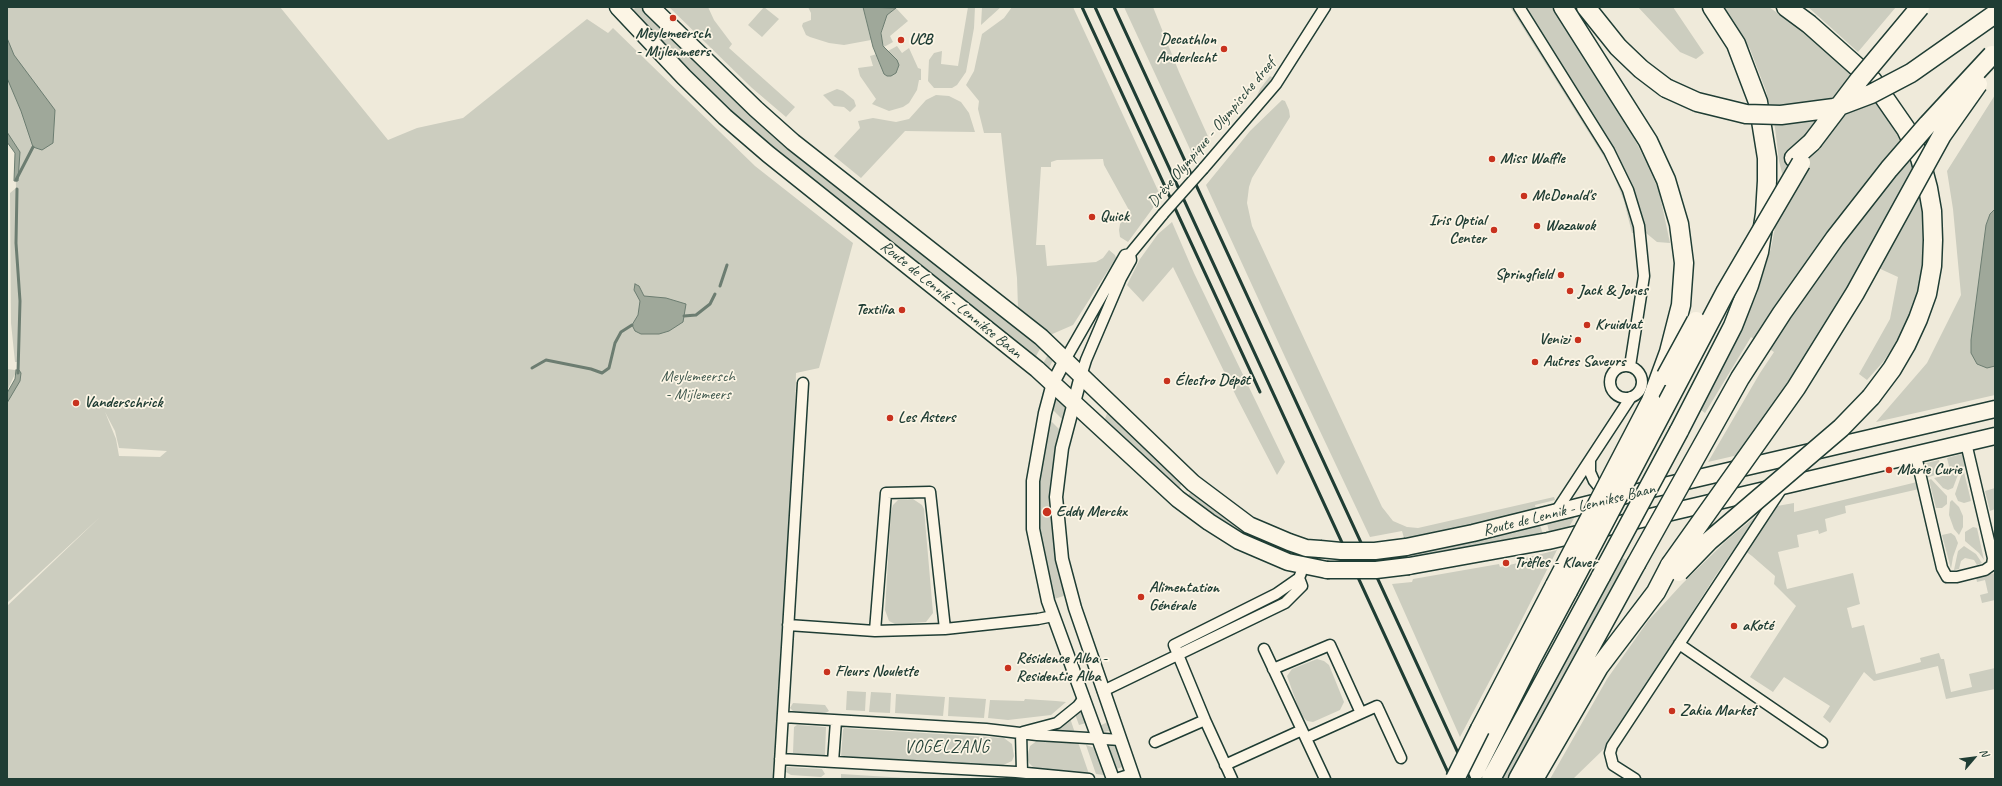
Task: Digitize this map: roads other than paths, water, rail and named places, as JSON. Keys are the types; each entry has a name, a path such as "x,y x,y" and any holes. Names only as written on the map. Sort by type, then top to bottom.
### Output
{"highway":[{"path":"1563,7 1648,141 1666,180 1679,224 1684,263 1681,305 1669,352 1651,401"},
{"path":"1586,7 1618,47 1641,69 1666,88 1697,102 1746,114 1781,115 1822,110 1858,100 1900,79 1943,52 1995,14"},
{"path":"1494,773 1679,431 1735,320 1759,252 1765,214 1767,158 1758,102 1736,44 1712,7"},
{"path":"1674,568 1709,541 1841,428 1871,397 1892,369 1906,345 1927,294 1932,266 1932,211 1920,158 1906,129 1872,80 1833,44 1786,7"},
{"path":"1454,779 1480,729 1562,588 1726,292 1812,142 1864,74 1920,7"},
{"path":"1518,779 1736,384 1782,313 1835,238 1889,169 1928,124 1993,54"},
{"path":"1534,779 1599,667 1674,568 1825,344 1855,293 1942,135 1978,84 1993,54"},
{"path":"1471,779 1531,660 1562,588 1651,401 1728,265 1782,176 1794,158 1812,142"}],"main road":[{"name":"Route de Lennik - Lennikse Baan","path":"618,7 689,82 768,154 1030,363 1178,499 1209,522 1239,541 1288,562 1301,572 1327,570 1376,570 1409,566 1524,546 1916,456 1995,436"},
{"name":"Route de Lennik - Lennikse Baan","path":"651,7 756,109 794,142 1041,337 1193,483 1250,525 1262,531 1313,548 1341,551 1375,551 1473,533 1630,494 1995,409"}],"street":[{"name":"Drève Olympique - Olympische dreef","path":"1064,360 1125,255 1130,254 1276,84 1325,7"},
{"path":"1519,7 1609,151 1628,190 1639,226 1644,276 1630,366"},
{"name":"Drève Olympique - Olympische dreef","path":"1081,376 1086,360 1121,278 1131,260 1130,254"},
{"path":"1064,360 1053,384 1045,413 1033,481 1033,529 1044,585 1053,616 1113,779"},
{"path":"1555,513 1631,397 1637,393 1641,385 1641,378 1637,370 1630,366 1624,366 1616,369 1611,376 1610,383 1612,390 1618,395 1624,398 1631,397"},
{"path":"1081,376 1062,448 1056,497 1062,559 1067,584 1133,777 1116,779"},
{"path":"779,779 803,383"},
{"path":"1916,456 1943,573 1947,577 1957,577 1985,570 1992,565 1993,558 1966,444"},
{"path":"1635,779 1613,765 1610,752 1612,746 1783,486 1797,456"},
{"path":"1590,461 1590,472 1598,488 1607,492 1630,494"},
{"path":"875,631 886,493 930,492 945,629"},
{"path":"1232,779 1205,720 1174,644 1276,594 1301,572 1313,548"},
{"path":"1103,691 1285,603 1302,586 1301,572"},
{"path":"788,625 875,631 945,629 1053,616"},
{"path":"1679,644 1822,742"},
{"path":"1273,669 1330,645 1361,713"},
{"path":"1264,649 1325,779"},
{"path":"1021,733 1057,723 1078,706 1084,698"},
{"path":"1225,765 1377,706 1401,758"},
{"path":"783,717 1021,733 1099,740 1121,740"},
{"path":"1155,742 1205,720"},
{"path":"833,762 836,721"},
{"path":"1021,733 1022,772"},
{"path":"780,759 1022,772 1089,779"}],"waterway":[{"path":"16,180 33,147"},
{"path":"17,189 16,243 20,301 18,373"},
{"path":"720,286 727,265"},
{"path":"684,316 696,315 710,304 715,294"},
{"path":"532,368 546,360 591,369 602,373 609,368 615,343 621,332 632,325"}],"railway":[{"path":"1082,7 1260,392"},
{"path":"1095,7 1451,779"},
{"path":"1114,7 1470,779"}],"place":[{"name":"Meylemeersch - Mijlenmeers","path":"673,18"},
{"name":"UCB","path":"901,40"},
{"name":"Decathlon Anderlecht","path":"1224,49"},
{"name":"Miss Waffle","path":"1492,159"},
{"name":"McDonald's","path":"1524,196"},
{"name":"Quick","path":"1092,217"},
{"name":"Wazawok","path":"1537,226"},
{"name":"Iris Optial Center","path":"1494,230"},
{"name":"Springfield","path":"1561,275"},
{"name":"Jack & Jones","path":"1570,291"},
{"name":"Textilia","path":"902,310"},
{"name":"Kruidvat","path":"1587,325"},
{"name":"Venizi","path":"1578,340"},
{"name":"Autres Saveurs","path":"1535,362"},
{"name":"Électro Dépôt","path":"1167,381"},
{"name":"Vanderschrick","path":"76,403"},
{"name":"Les Asters","path":"890,418"},
{"name":"Marie Curie","path":"1889,470"},
{"name":"Eddy Merckx","path":"1047,512"},
{"name":"Trèfles - Klaver","path":"1506,563"},
{"name":"Alimentation Générale","path":"1141,597"},
{"name":"aKoté","path":"1734,626"},
{"name":"Résidence Alba - Residentie Alba","path":"1008,668"},
{"name":"Fleurs Noulette","path":"827,672"},
{"name":"Zakia Market","path":"1672,711"}],"district":[{"name":"VOGELZANG","path":"947,748"}],"park label":[{"name":"Meylemeersch - Mijlemeers","path":"698,386"}]}
